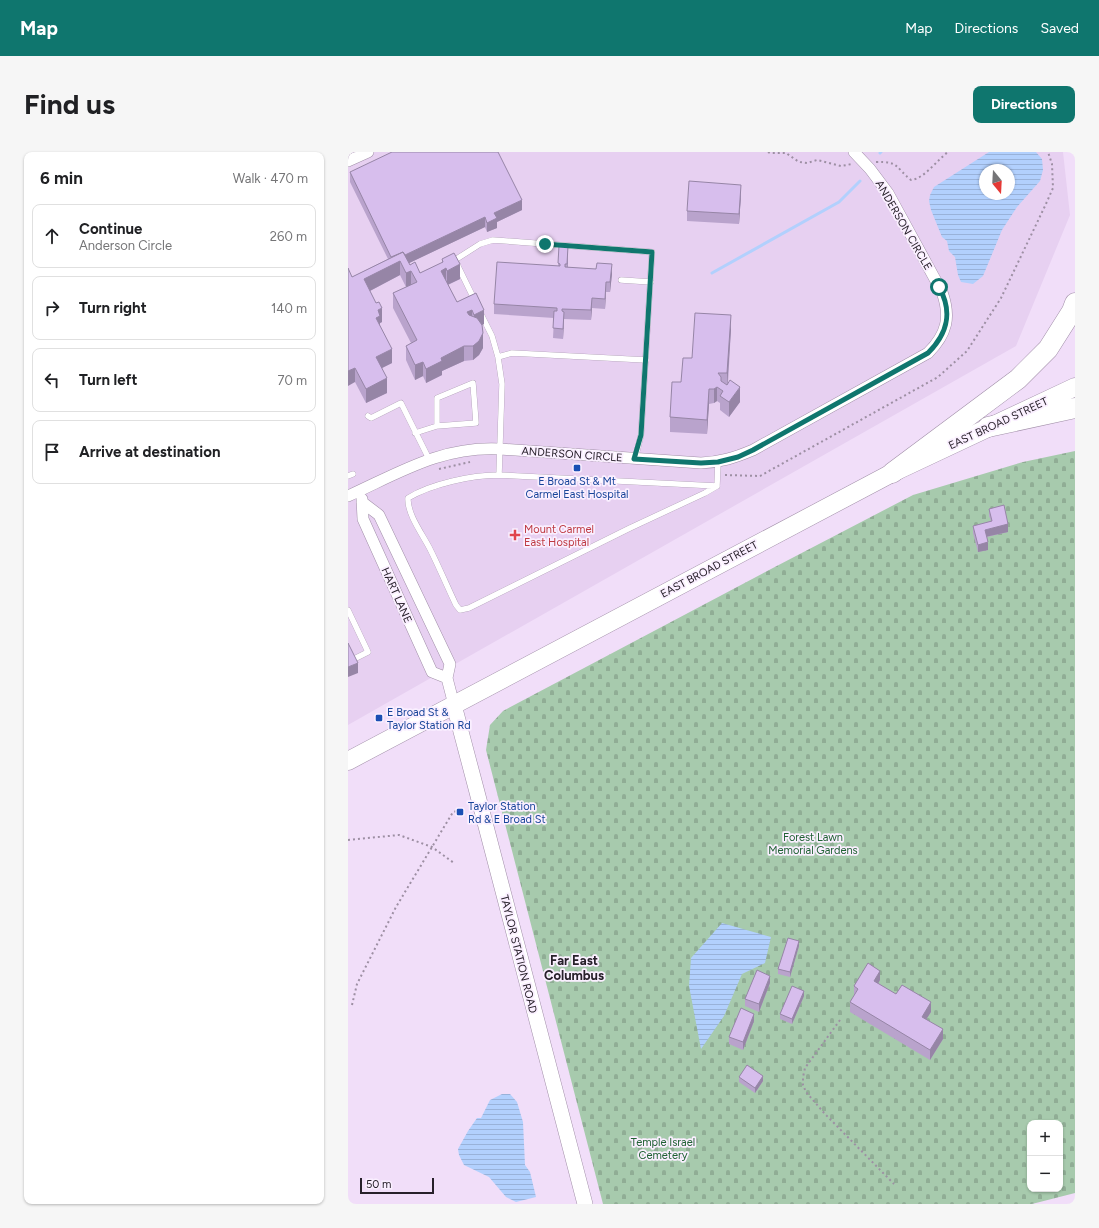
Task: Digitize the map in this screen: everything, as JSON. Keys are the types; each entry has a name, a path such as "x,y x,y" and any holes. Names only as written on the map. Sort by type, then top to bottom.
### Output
{"highway":[{"path":"892,473 1018,379 1048,349 1072,311 1075,303"},
{"name":"EAST BROAD STREET","path":"348,760 892,473 1075,387"},
{"path":"988,427 1075,408"}],"main road":[{"name":"TAYLOR STATION ROAD","path":"454,705 585,1204"}],"street":[{"path":"348,161 368,152"},
{"name":"ANDERSON CIRCLE","path":"348,496 428,459 462,451 500,449 701,463 718,462 738,457 753,450 928,353 936,345 943,333 947,316 946,303 942,292 888,193 870,169 854,152"},
{"name":"HART LANE","path":"361,490 363,519 432,672 447,678"},
{"name":"HART LANE","path":"362,502 379,515 450,664 447,678 454,705"}],"lane":[{"path":"499,475 502,384 498,357 492,336 455,260 480,244 493,240 652,252 641,435 634,459"},
{"path":"621,280 651,282"},
{"path":"498,357 512,353 646,360"},
{"path":"415,433 437,426 476,423 474,384 437,398 437,426"},
{"path":"368,416 371,418 401,403 428,459"},
{"path":"717,486 718,462"},
{"path":"489,475 717,486 706,493 624,531 469,608 460,610 456,605 408,504 408,498 416,493 453,481 489,475"},
{"path":"348,610 368,652 352,660"}],"path":[{"path":"718,475 760,476 938,376 967,351 1001,298 1053,188 1052,164 1048,152"},
{"path":"434,470 476,460"},
{"path":"352,1005 357,984 396,906 453,812 461,810"},
{"path":"348,840 399,835 432,847 454,863"},
{"path":"840,1020 805,1068 802,1077 803,1085 806,1092 825,1114 894,1184"}],"shaded area":[{"name":"Mount Carmel East Hospital","path":"348,152 1063,152 1070,215 1016,346 348,725"}],"green space":[{"name":"Forest Lawn Memorial Gardens","path":"1075,451 1075,1193 1032,1204 603,1204 486,750 490,725 503,711 913,495 1023,462"}],"water":[{"path":"989,152 1036,152 1042,159 1043,170 1040,181 1017,207 1002,230 983,276 973,284 961,282 958,275 955,257 949,251 947,241 942,237 931,210 929,201 934,187"},
{"path":"722,923 771,937 765,963 742,974 724,1016 701,1049 689,986 691,958"},
{"path":"502,1094 510,1094 517,1102 523,1122 525,1165 530,1172 536,1197 516,1202 506,1197 489,1177 464,1165 458,1149 477,1118 481,1118 490,1100"}],"building":[{"path":"392,152 498,152 522,200 494,213 497,218 487,223 485,217 405,255 403,252 391,257 350,172"},
{"path":"689,181 741,185 739,214 687,211"},
{"path":"559,246 568,246 567,264 565,264 565,267 596,269 597,263 612,264 610,282 606,282 605,299 592,298 591,310 562,309 564,312 563,329 553,328 554,311 557,311 557,308 494,304 497,262 560,266 558,263"},
{"path":"403,252 410,265 415,262 420,273 443,262 442,259 454,253 460,264 447,271 446,268 441,271 457,302 476,293 484,310 474,315 472,310 467,312 469,315 477,318 482,325 483,333 479,341 473,346 464,346 441,358 442,361 426,369 423,362 415,365 406,346 417,340 393,293 417,282 411,271 406,273 400,261 364,279 376,303 379,302 382,308 378,310 380,316 376,318 392,349 376,357 387,378 366,389 355,368 348,371 348,268 352,277"},
{"path":"695,313 731,315 727,373 718,373 721,377 721,381 727,385 730,380 740,387 729,402 720,396 723,391 717,387 714,389 709,389 707,420 670,417 672,382 681,382 683,358 692,358"},
{"path":"1004,505 1008,524 985,530 988,542 978,545 973,526 992,521 989,509"},
{"path":"348,643 358,663 348,667"},
{"path":"788,938 799,941 790,972 778,969"},
{"path":"868,963 880,971 874,981 896,994 902,985 931,1002 922,1017 943,1029 930,1050 850,1002 858,989 854,986"},
{"path":"757,970 770,976 759,1004 745,999"},
{"path":"792,986 804,991 792,1019 780,1014"},
{"path":"741,1008 754,1014 743,1042 729,1037"},
{"path":"747,1065 763,1076 755,1088 739,1077"}],"waterway":[{"path":"712,273 839,202 860,181"}],"place":[{"name":"E Broad St & Mt Carmel East Hospital","path":"577,468"},
{"name":"Mount Carmel East Hospital","path":"515,535"},
{"name":"E Broad St & Taylor Station Rd","path":"379,718"},
{"name":"Taylor Station Rd & E Broad St","path":"460,812"}],"district":[{"name":"Far East Columbus","path":"574,968"}],"route":[{"path":"545,244 652,252 641,435 634,459 701,463 718,462 738,457 928,353 942,337 945,329 947,316 946,303 939,287"}],"park label":[{"name":"Temple Israel Cemetery","path":"663,1148"}]}
